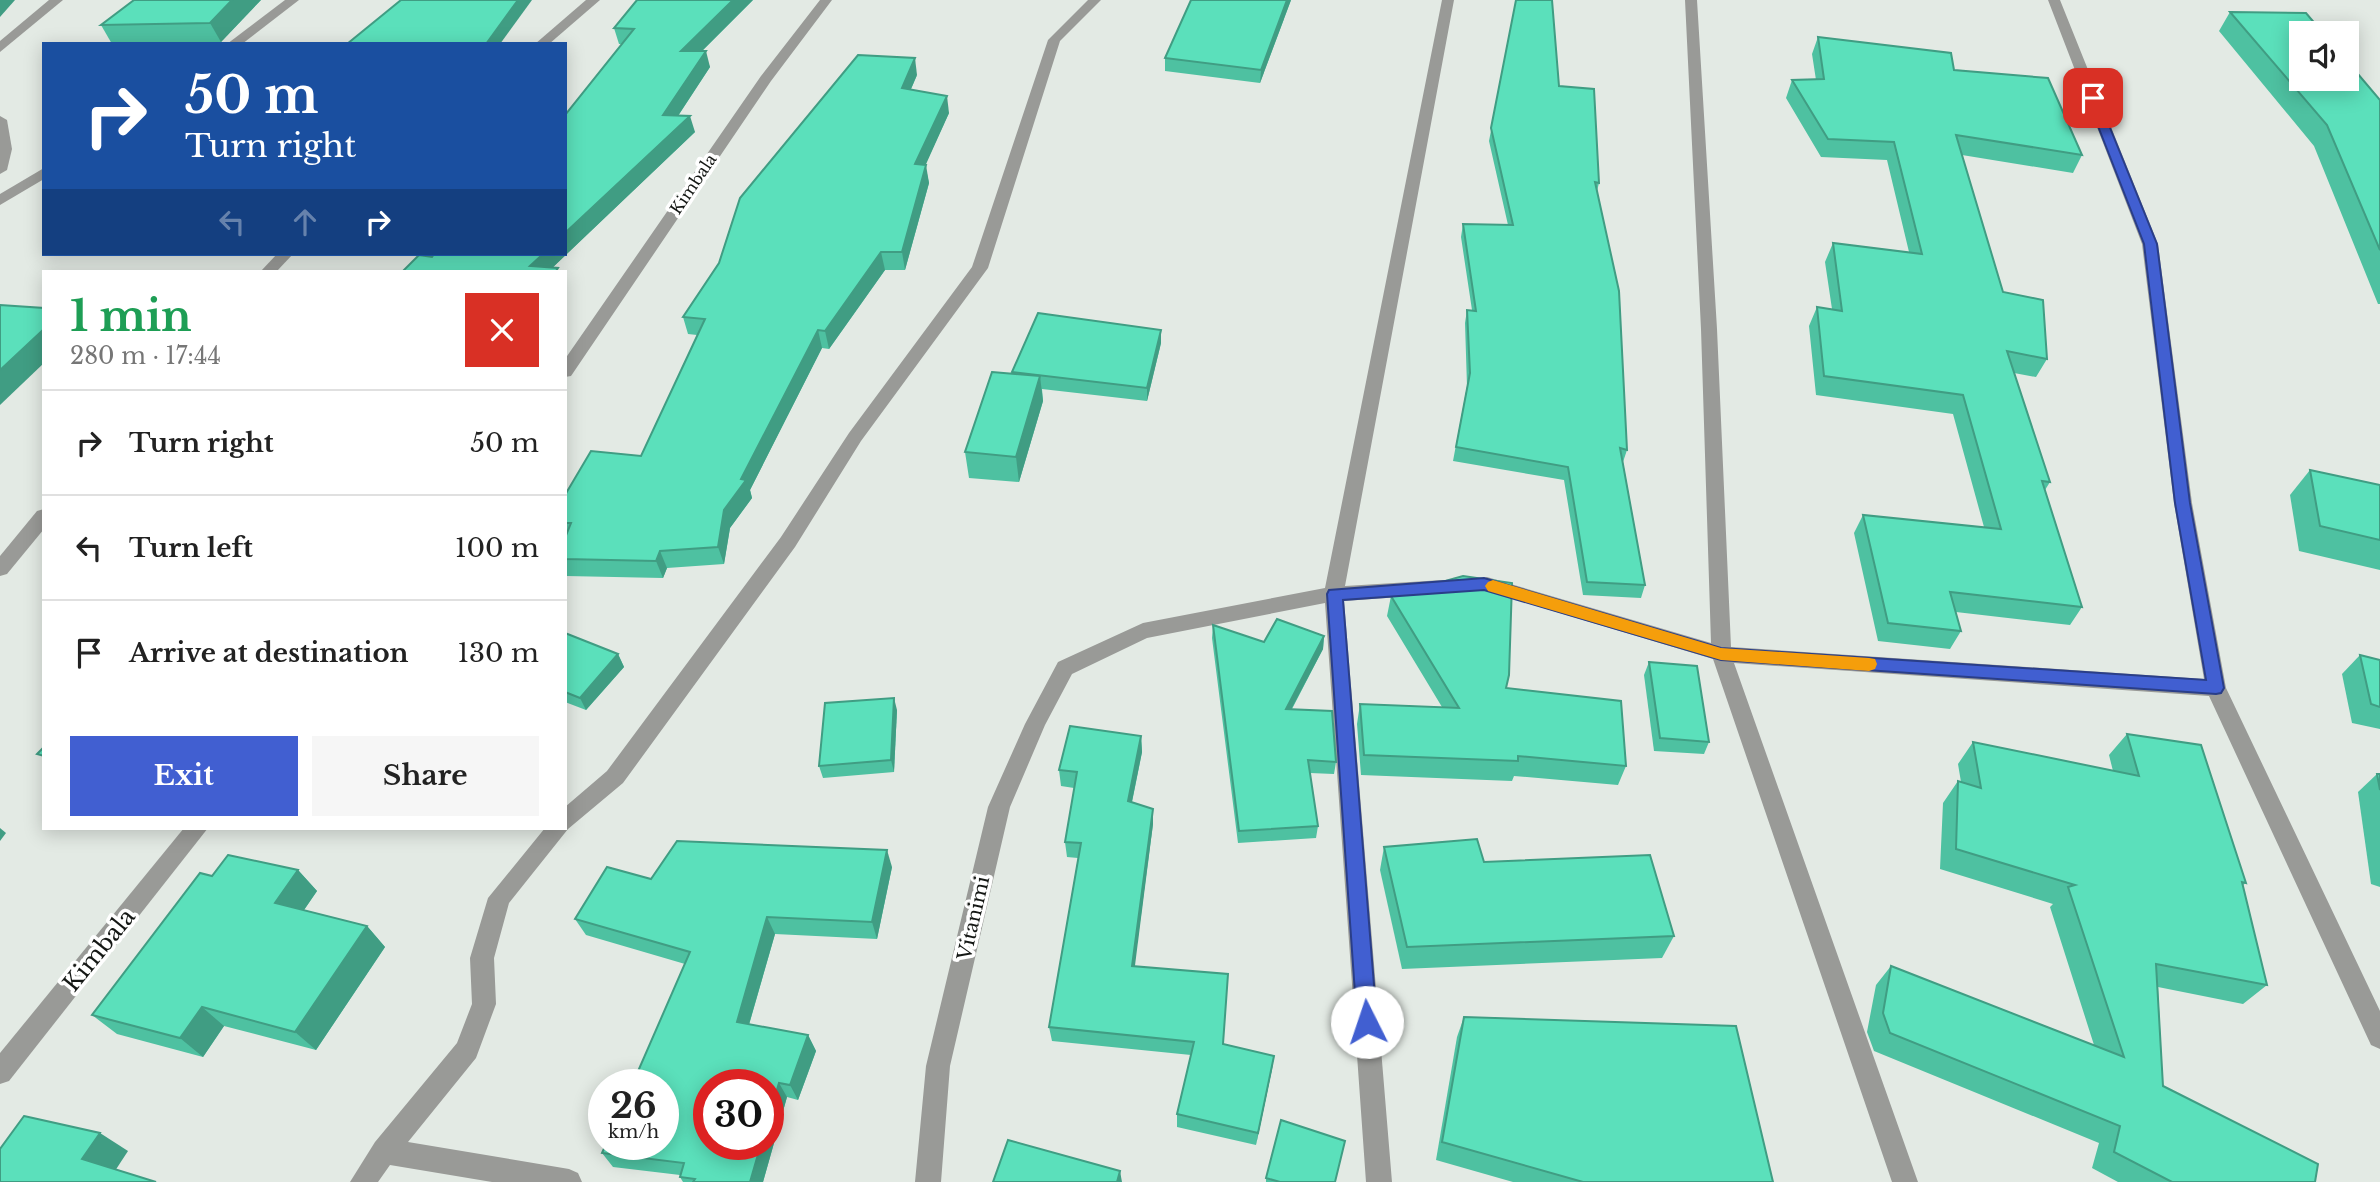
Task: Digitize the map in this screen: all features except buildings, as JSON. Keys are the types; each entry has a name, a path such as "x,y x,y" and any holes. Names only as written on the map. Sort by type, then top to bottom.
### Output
{"street":[{"path":"0,48 57,0"},
{"path":"236,42 293,0"},
{"path":"543,42 594,0"},
{"name":"Kimbala","path":"567,369 766,79 826,0"},
{"path":"567,819 615,778 788,542 855,437 979,268 1054,40 1095,0"},
{"path":"1378,1182 1335,594 1448,0"},
{"path":"1691,0 1709,330 1721,654 1905,1182"},
{"path":"2054,0 2150,244 2183,503 2216,688 2380,1037"},
{"path":"0,120 5,149 0,170"},
{"path":"0,201 42,173"},
{"path":"270,270 283,256"},
{"path":"0,569 42,518"},
{"path":"1335,594 1484,584 1721,654 2216,688"},
{"name":"Vitanimi","path":"928,1182 938,1066 999,807 1035,724 1065,668 1143,631 1335,594"},
{"name":"Kimbala","path":"0,1072 195,830"},
{"path":"363,1182 384,1151 467,1050 484,1004 482,958 499,898 556,830"},
{"path":"384,1151 569,1182"}],"slow traffic":[{"path":"1493,586 1721,654 1869,664"}],"route":[{"path":"1367,1022 1335,594 1484,584 1721,654 2216,688 2183,503 2150,244 2093,98"}]}
